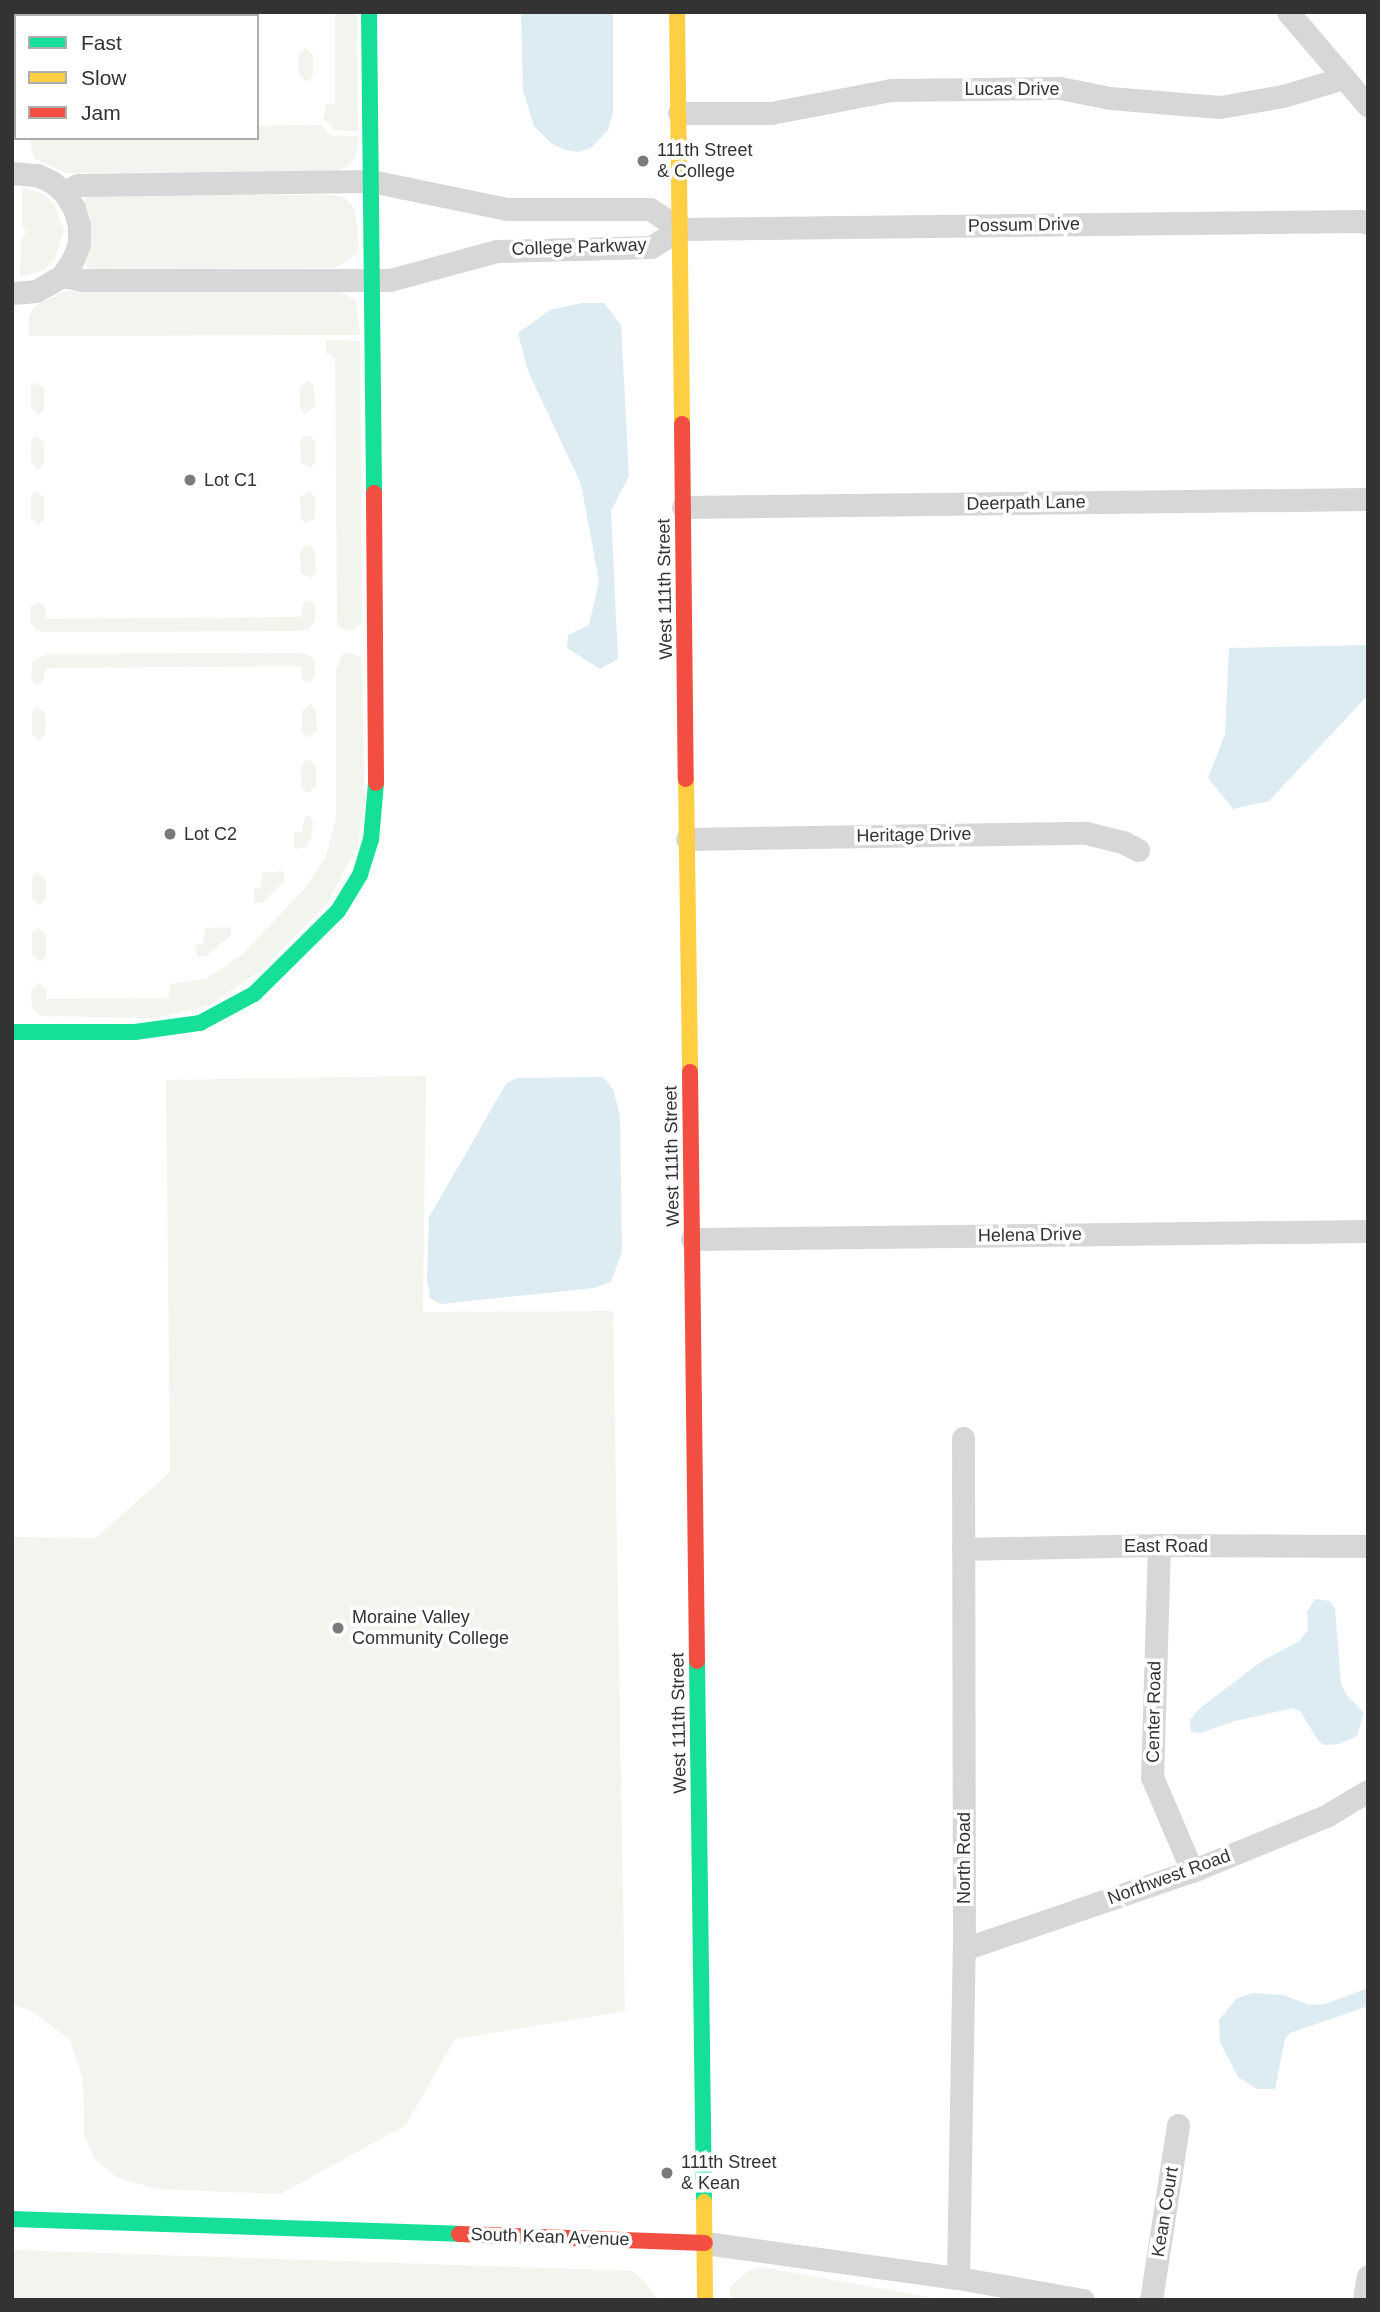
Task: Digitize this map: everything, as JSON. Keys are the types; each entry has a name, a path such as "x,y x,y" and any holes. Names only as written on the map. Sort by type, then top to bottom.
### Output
{"main road":[{"path":"12,1032 135,1032 200,1023 254,994 294,957 338,911 360,875 371,840 377,793 374,281 369,12"},
{"name":"West 111th Street","path":"677,12 705,2300"},
{"name":"South Kean Avenue","path":"12,2219 705,2243"}],"street":[{"path":"1288,12 1368,106"},
{"name":"Lucas Drive","path":"679,113 771,113 891,90 1060,88 1111,99 1220,107 1283,96 1343,78"},
{"path":"12,173 37,175 64,192 74,208 79,225 79,244 62,276 36,291 12,293"},
{"name":"College Parkway","path":"62,276 83,280 390,280 497,251 651,247 680,229 650,209 508,209 371,181 78,185 64,192"},
{"name":"Possum Drive","path":"680,229 1368,223"},
{"name":"Deerpath Lane","path":"683,507 1368,499"},
{"name":"Heritage Drive","path":"687,839 1086,833 1123,842 1138,850"},
{"name":"Helena Drive","path":"692,1239 1368,1231"},
{"name":"North Road","path":"958,2278 964,1949 963,1438"},
{"name":"East Road","path":"964,1549 1158,1545 1368,1546"},
{"name":"Center Road","path":"1158,1545 1153,1777 1192,1871"},
{"name":"Northwest Road","path":"964,1949 1192,1871 1326,1816 1368,1791"},
{"name":"Kean Court","path":"1151,2300 1178,2124"},
{"name":"South Kean Avenue","path":"705,2243 958,2278 1083,2300"},
{"path":"1364,2300 1368,2276"}],"shaded area":[{"path":"335,12 357,12 358,131 334,130 328,121 323,120 326,104 335,104"},
{"path":"521,12 613,12 613,113 608,130 591,148 578,152 566,150 552,144 534,126 523,91"},
{"path":"305,48 313,55 313,75 307,82 299,75 299,54"},
{"path":"321,125 330,135 358,137 356,157 345,168 332,172 66,173 35,159 30,140 259,140 259,126"},
{"path":"22,187 43,194 54,204 64,231 55,258 44,270 20,277 21,240 27,233 22,225"},
{"path":"91,195 334,195 344,197 355,209 359,246 356,255 335,268 90,269 84,264 92,226 84,199"},
{"path":"336,290 356,300 360,335 29,336 29,317 35,306 66,291"},
{"path":"582,303 604,303 621,325 629,476 611,511 618,659 600,669 567,648 568,635 589,625 599,581 581,484 528,371 518,333 550,310"},
{"path":"326,340 360,341 362,623 352,630 340,628 337,622 335,358 326,353"},
{"path":"309,380 314,386 315,407 305,414 300,408 300,387"},
{"path":"35,382 44,388 44,409 38,415 31,408 31,386"},
{"path":"35,436 44,442 44,464 38,470 31,463 31,441"},
{"path":"304,436 310,436 315,441 315,463 310,468 301,463 300,442"},
{"path":"35,491 44,497 44,519 38,525 31,518 31,496"},
{"path":"310,491 315,497 315,518 306,524 301,519 300,497"},
{"path":"305,546 310,546 315,552 316,573 310,578 301,573 300,552"},
{"path":"308,600 315,604 315,621 309,629 300,631 44,632 36,630 31,622 30,607 38,602 45,606 45,619 301,617 303,603"},
{"path":"1368,645 1368,695 1269,801 1233,809 1208,778 1225,734 1229,648"},
{"path":"347,652 361,657 365,802 358,846 327,903 262,970 208,1006 154,1018 40,1016 32,1006 31,990 38,983 46,988 46,999 168,998 171,984 206,979 242,955 306,887 326,856 336,819 336,670 341,656"},
{"path":"301,653 311,656 314,661 315,676 310,683 302,680 301,666 46,668 42,684 34,684 31,677 33,660 47,654"},
{"path":"311,704 316,710 317,732 307,738 302,732 302,711"},
{"path":"36,707 45,713 45,735 39,741 32,734 32,712"},
{"path":"311,760 316,766 316,787 307,793 302,788 301,767 305,761"},
{"path":"305,816 309,816 313,821 312,836 306,847 298,849 294,847 294,832 302,832"},
{"path":"283,871 285,880 262,903 254,903 254,888 261,888 262,873"},
{"path":"36,872 46,879 46,900 39,905 32,899 32,877"},
{"path":"229,927 232,931 229,937 206,956 197,957 195,944 203,944 205,928"},
{"path":"37,928 46,934 46,956 40,962 32,955 32,933"},
{"path":"426,1076 423,1312 613,1311 625,2011 455,2039 406,2125 280,2194 157,2189 116,2177 95,2159 84,2135 83,2079 70,2040 30,2010 12,2004 12,1537 96,1538 170,1472 166,1080"},
{"path":"603,1077 613,1089 620,1115 622,1251 611,1282 594,1288 441,1304 430,1298 427,1279 429,1217 506,1084 516,1078"},
{"path":"1315,1599 1330,1601 1335,1609 1341,1684 1346,1694 1364,1713 1357,1736 1339,1744 1324,1745 1300,1711 1293,1708 1235,1721 1200,1733 1191,1732 1190,1720 1199,1709 1262,1661 1299,1641 1308,1630 1307,1612"},
{"path":"1368,1988 1368,2006 1290,2033 1285,2039 1275,2089 1257,2089 1238,2077 1220,2042 1219,2020 1237,1998 1253,1993 1283,1995 1310,2005 1325,2004"},
{"path":"12,2250 632,2271 645,2282 658,2300 12,2300"},
{"path":"763,2267 945,2300 730,2300 730,2287 748,2271"}],"traffic: fast":[{"path":"369,12 374,493"},
{"path":"12,1032 135,1032 200,1023 254,994 338,911 360,875 371,840 376,783"},
{"path":"697,1661 704,2202"},
{"path":"12,2219 459,2234"}],"traffic: slow":[{"path":"677,12 682,424"},
{"path":"686,779 690,1072"},
{"path":"704,2202 705,2300"}],"traffic: jam":[{"path":"682,424 686,779"},
{"path":"374,493 376,783"},
{"path":"690,1072 697,1661"},
{"path":"459,2234 705,2243"}],"place":[{"name":"111th Street & College","path":"643,161"},
{"name":"Lot C1","path":"190,480"},
{"name":"Lot C2","path":"170,834"},
{"name":"Moraine Valley Community College","path":"338,1628"},
{"name":"111th Street & Kean","path":"667,2173"}]}
